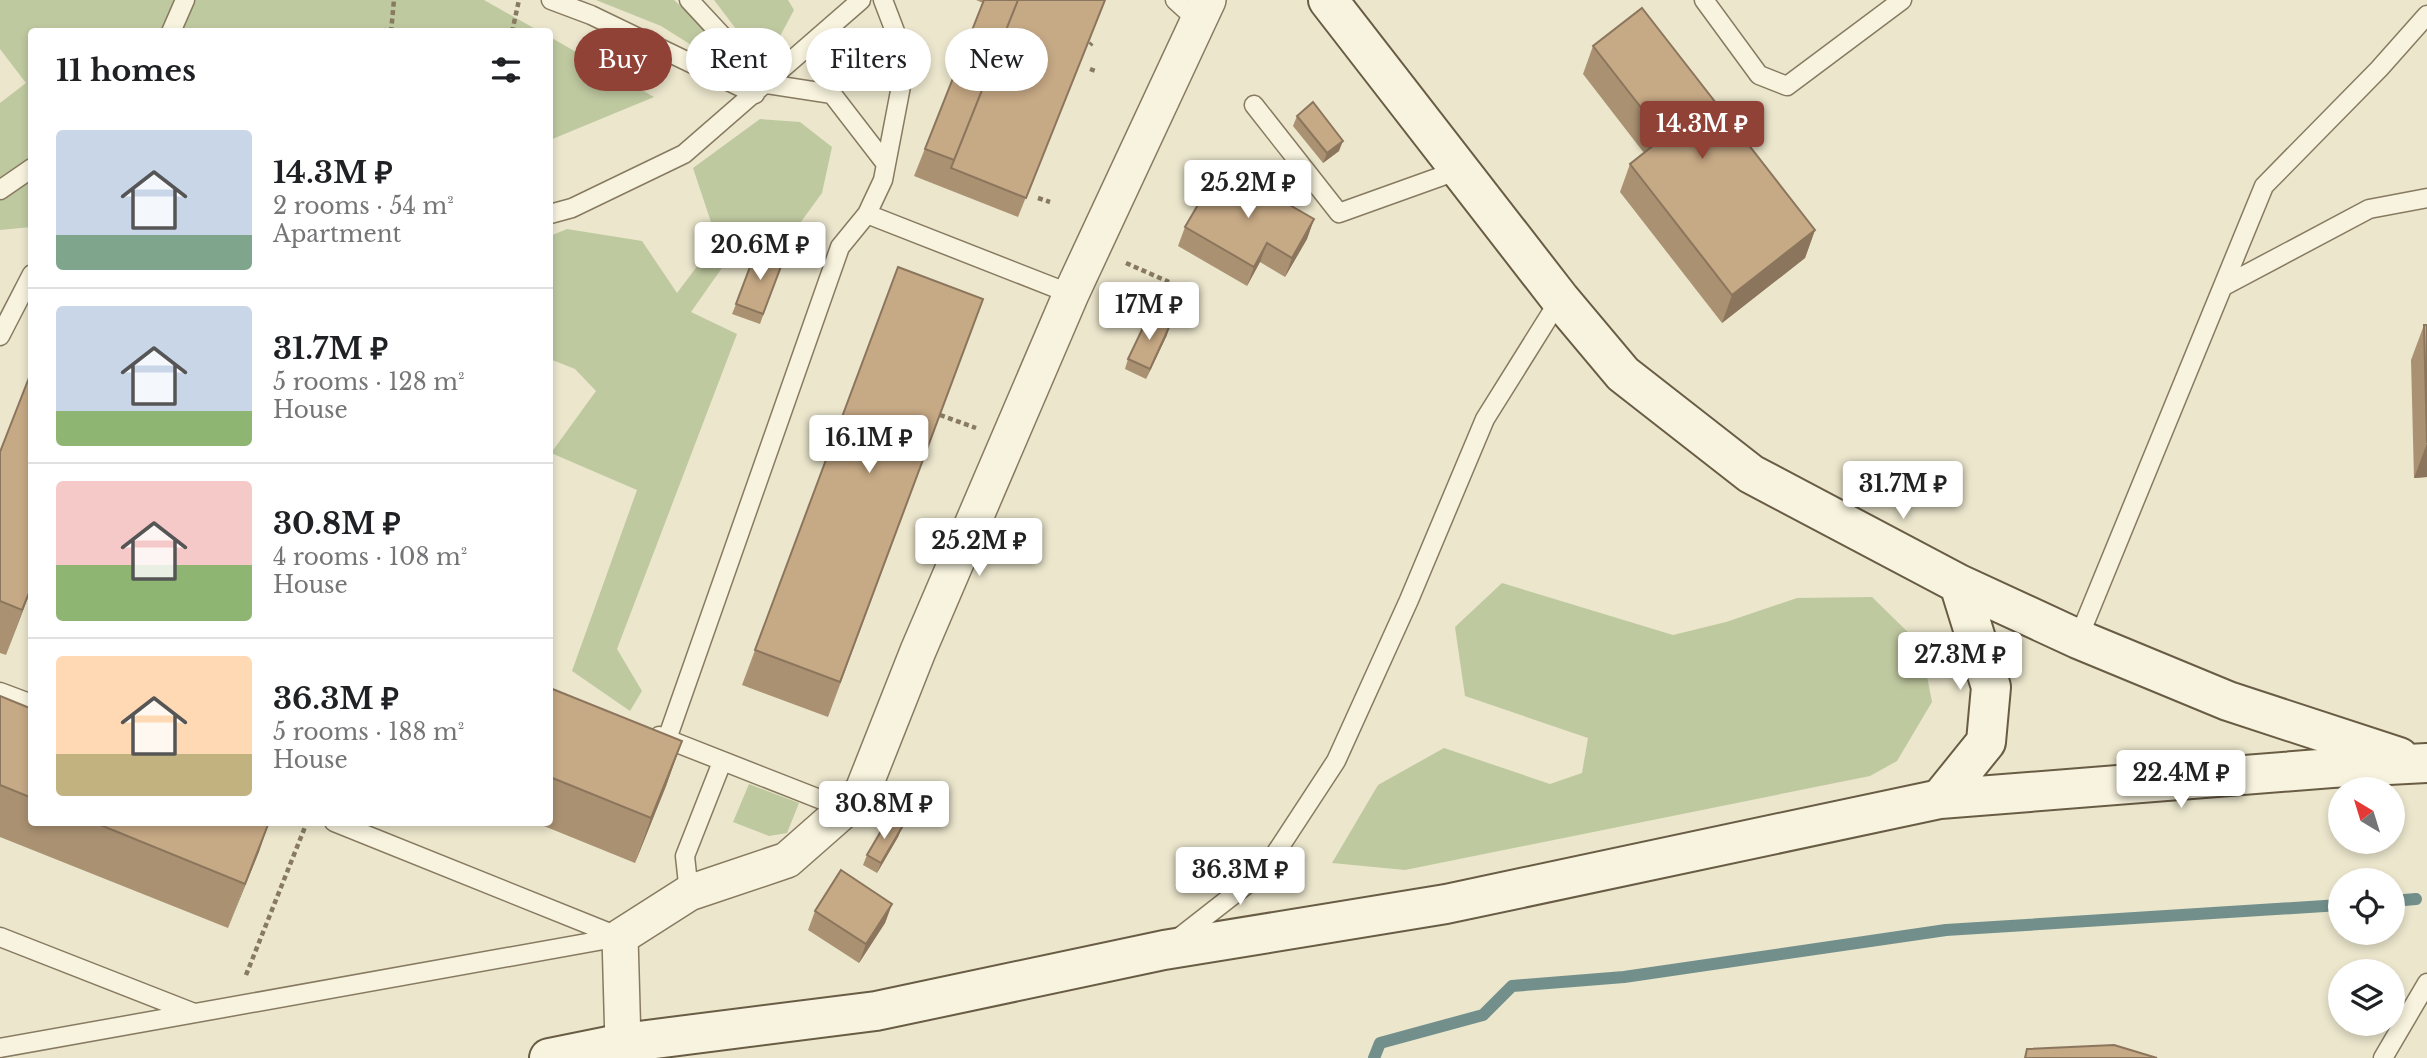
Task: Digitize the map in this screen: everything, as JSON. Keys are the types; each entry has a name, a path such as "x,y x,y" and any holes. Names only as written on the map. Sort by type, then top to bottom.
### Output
{"street":[{"path":"1328,0 1560,299 1623,374 1751,474 1959,584 2078,639 2228,701 2423,763"},
{"path":"624,1043 620,937 689,893 787,860 845,810 863,790 918,651 1071,294 1093,249 1193,7"},
{"path":"1940,799 1986,742 1990,687 1959,584"},
{"path":"549,1058 624,1043 876,1011 1164,950 1446,904 1940,799 2423,763"}],"lane":[{"path":"173,28 185,0"},
{"path":"551,0 686,56"},
{"path":"689,0 712,28"},
{"path":"792,61 861,0"},
{"path":"667,739 840,247 867,214 883,180 906,60 883,0"},
{"path":"1704,0 1759,75 1787,86 1902,0"},
{"path":"2078,639 2264,187 2379,69 2427,15"},
{"path":"553,213 572,208 684,154 759,91"},
{"path":"789,91 832,94 886,164"},
{"path":"1254,106 1339,213 1459,170"},
{"path":"0,190 28,171"},
{"path":"2224,286 2369,209 2427,198"},
{"path":"867,214 1071,294"},
{"path":"0,336 28,282"},
{"path":"1164,950 1264,871 1336,761 1409,600 1485,419 1560,299"},
{"path":"0,692 28,702"},
{"path":"640,729 845,810"},
{"path":"689,893 685,856 722,762"},
{"path":"344,826 620,937"},
{"path":"0,937 194,1013"},
{"path":"0,1048 620,937"},
{"path":"2383,1058 2427,983"}],"path":[{"path":"391,28 394,0"},
{"path":"513,28 519,0"},
{"path":"1090,69 1098,72"},
{"path":"1038,198 1051,202"},
{"path":"1093,249 1169,282"},
{"path":"940,415 984,430"},
{"path":"233,1006 304,826"}],"green space":[{"path":"0,0 484,0 534,28 28,28 28,227 0,230 0,103 26,83 0,49"},
{"path":"596,0 674,0 704,28 686,28 686,42 672,33 672,28"},
{"path":"714,0 788,0 794,10 784,28 735,28"},
{"path":"553,39 574,51 574,91 644,91 654,97 553,139"},
{"path":"760,119 800,122 832,147 822,193 792,234 731,255 691,312 737,334 617,649 642,691 630,711 572,671 637,490 553,454 596,391 575,369 553,360 553,235 567,229 642,241 677,293 717,240 693,168"},
{"path":"1502,583 1673,635 1726,622 1797,598 1872,597 1921,645 1932,702 1897,761 1870,776 1405,870 1332,863 1378,785 1444,748 1550,784 1582,773 1588,738 1465,696 1455,627"},
{"path":"749,784 799,803 787,833 769,836 733,822"}],"building":[{"path":"984,0 1018,0 1007,28 973,28"},
{"path":"1018,0 1105,0 1026,198 951,168 982,91 1048,91 1048,28 1007,28"},
{"path":"1642,8 1815,230 1732,295 1630,164 1664,137 1593,46"},
{"path":"948,91 982,91 954,160 925,149"},
{"path":"1313,102 1343,141 1327,153 1297,116"},
{"path":"1227,169 1314,219 1292,258 1267,243 1254,267 1185,227 1202,198 1208,202"},
{"path":"756,251 783,261 763,314 736,304"},
{"path":"898,267 983,299 840,682 755,650"},
{"path":"1149,315 1170,325 1150,369 1128,359"},
{"path":"2424,325 2427,325 2427,443"},
{"path":"28,380 28,595 22,610 0,601 0,452"},
{"path":"553,689 682,741 651,818 553,778"},
{"path":"0,696 28,707 28,796 0,785"},
{"path":"888,819 902,827 881,863 867,855"},
{"path":"103,826 267,826 245,884"},
{"path":"841,870 892,904 866,944 815,911"},
{"path":"2114,1045 2157,1058 2025,1058 2027,1049"}],"waterway":[{"path":"2405,900 2416,899"},
{"path":"1374,1058 1380,1043 1483,1015 1512,986 1624,977 1946,930 2328,906"}]}
